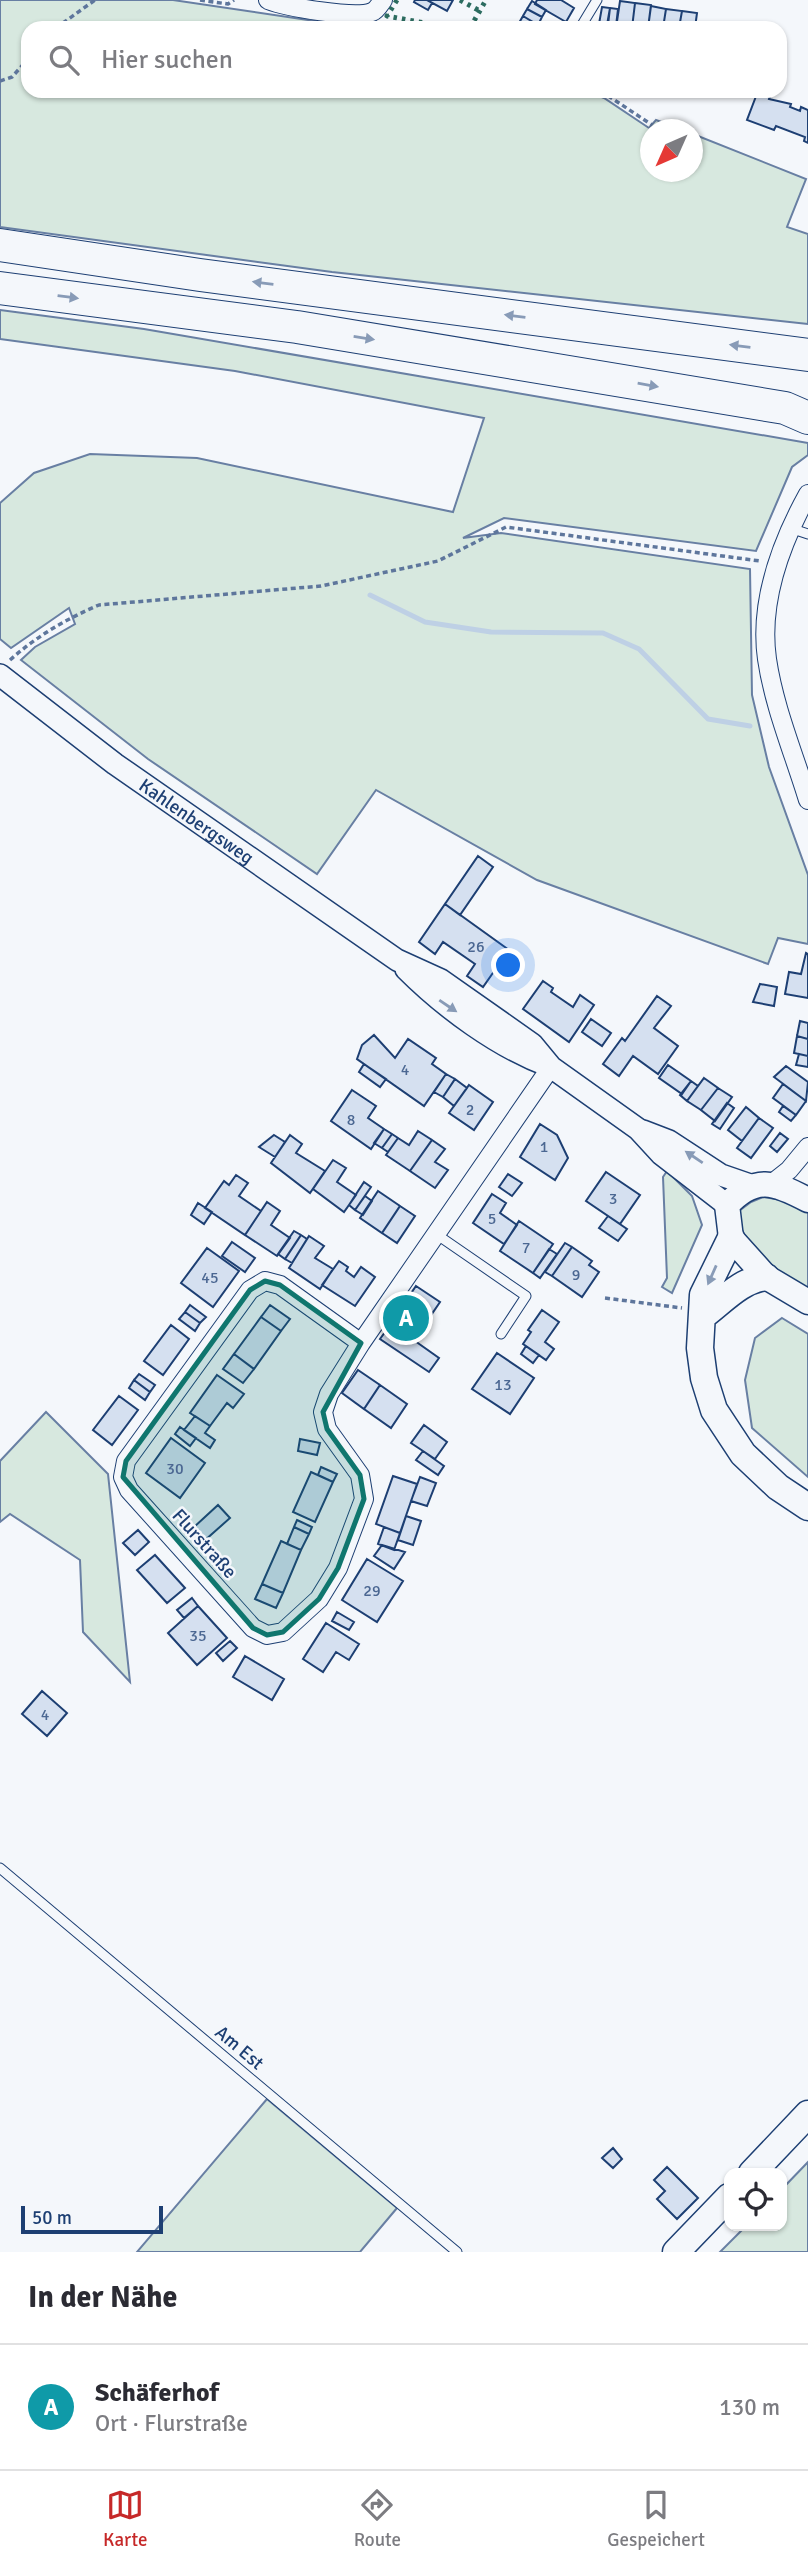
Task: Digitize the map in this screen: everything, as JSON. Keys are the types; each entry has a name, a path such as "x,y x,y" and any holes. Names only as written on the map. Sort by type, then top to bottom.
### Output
{"highway":[{"path":"0,245 200,275 808,355"},
{"path":"0,288 297,327 800,410"}],"main road":[{"name":"Kahlenbergsweg","path":"760,1185 793,1192 808,1200"},
{"path":"760,1185 740,1192 727,1205 731,1238 703,1295 704,1315 700,1349 704,1378 715,1410 743,1454 778,1487 808,1507"},
{"path":"731,1238 766,1277 808,1302"},
{"path":"704,1315 739,1286 752,1279 766,1277"},
{"path":"757,2168 808,2114"},
{"path":"676,2252 724,2202"}],"street":[{"path":"268,0 282,5 360,15 375,11 383,0"},
{"path":"808,494 775,564 767,619 766,658 808,800"},
{"name":"Kahlenbergsweg","path":"5,667 115,764 397,960 432,995 521,1055 551,1067 638,1129 660,1154 727,1205"},
{"name":"Flurstraße","path":"361,1343 280,1285 265,1281 250,1290 126,1461 122,1476 129,1490 253,1628 267,1635 284,1632 319,1600 338,1568 364,1499 360,1475 327,1429 323,1412 329,1394 361,1343 551,1067"},
{"name":"Kahlenbergsweg","path":"638,1129 670,1141 721,1175 760,1185"},
{"path":"760,1185 789,1170 808,1147"}],"lane":[{"path":"584,21 597,0"},
{"path":"790,528 808,534"},
{"path":"436,1234 526,1296 501,1334"},
{"name":"Am Est","path":"0,1868 457,2252"}],"path":[{"path":"66,21 95,0"},
{"path":"201,0 228,4 234,0"},
{"path":"0,81 12,76 21,66"},
{"path":"612,98 643,119"},
{"path":"5,667 28,644 72,616 99,605 321,586 438,561 506,527 775,564"},
{"path":"605,1298 675,1305 704,1315"}],"highlighted area":[{"path":"265,1281 280,1285 361,1343 323,1412 327,1429 360,1475 364,1499 338,1568 319,1599 283,1632 267,1635 253,1628 123,1477 126,1461 250,1290"}],"shaded area":[{"path":"0,0 173,0 315,21 21,21 21,98 604,98 640,122 640,182 703,182 703,138 806,179 787,227 808,234 808,324 332,272 0,227"},
{"path":"0,310 144,329 808,443 808,455 792,467 756,551 504,518 463,538 501,533 750,569 752,695 769,767 808,875 808,944 778,938 768,964 537,880 376,790 317,874 148,759 21,660 35,647 75,624 69,608 11,648 0,639 0,503 34,473 90,454 197,458 453,512 484,418 235,371 0,339"},
{"path":"667,1171 692,1196 702,1225 672,1293 662,1287 667,1278 663,1177"},
{"path":"763,1197 789,1201 808,1213 808,1289 775,1271 742,1238 739,1211"},
{"path":"782,1318 808,1334 808,1477 752,1428 745,1380 755,1338"},
{"path":"46,1412 108,1474 130,1682 83,1632 80,1560 10,1514 0,1522 0,1461"},
{"path":"267,2099 397,2208 360,2252 137,2252"},
{"path":"808,2162 808,2252 720,2252 741,2231 787,2231 787,2184"}],"building":[{"path":"427,0 453,0 447,11"},
{"path":"537,0 561,0 574,8 564,21 535,4"},
{"path":"532,1 546,10 542,17 527,9"},
{"path":"620,1 635,3 633,21 617,21"},
{"path":"414,2 432,3 428,10"},
{"path":"635,3 651,5 649,21 633,21"},
{"path":"651,6 666,9 664,21 649,21"},
{"path":"602,7 610,8 608,21 600,21"},
{"path":"610,8 618,9 617,21 608,21"},
{"path":"527,9 542,17 540,21 531,21 523,16"},
{"path":"666,9 682,11 680,21 664,21"},
{"path":"682,11 697,13 696,21 680,21"},
{"path":"755,98 769,98 791,104 790,107 800,111 801,107 808,110 808,143 804,141 805,137 776,126 774,130 747,120"},
{"path":"478,856 493,867 460,915 445,904"},
{"path":"445,904 509,950 483,987 467,976 475,964 443,942 435,954 419,942"},
{"path":"806,953 808,998 785,994 789,972 801,974"},
{"path":"543,981 553,988 551,992 573,1007 580,995 594,1005 569,1042 523,1009"},
{"path":"760,984 777,987 774,1006 753,1002"},
{"path":"657,996 671,1006 654,1028 678,1046 658,1074 633,1056 619,1076 603,1064 622,1038 625,1041"},
{"path":"591,1019 611,1033 602,1046 582,1032"},
{"path":"800,1021 808,1023 808,1039 797,1036"},
{"path":"374,1035 395,1058 408,1039 436,1058 432,1064 446,1074 424,1106 357,1059 362,1045"},
{"path":"797,1036 808,1039 808,1056 794,1053"},
{"path":"799,1054 808,1056 808,1067 796,1065"},
{"path":"364,1064 386,1079 380,1087 359,1072"},
{"path":"668,1065 691,1081 682,1094 659,1078"},
{"path":"786,1066 808,1082 806,1101 774,1077"},
{"path":"446,1074 455,1079 443,1097 434,1092"},
{"path":"704,1078 718,1088 701,1110 687,1101"},
{"path":"455,1079 467,1088 454,1106 443,1097"},
{"path":"691,1081 698,1086 687,1101 680,1095"},
{"path":"783,1084 806,1101 796,1115 773,1098"},
{"path":"469,1085 493,1102 474,1130 449,1113"},
{"path":"718,1088 732,1097 715,1121 701,1110"},
{"path":"352,1090 376,1106 368,1118 384,1129 371,1149 331,1121"},
{"path":"727,1103 734,1108 720,1129 712,1124"},
{"path":"783,1106 796,1115 791,1121 779,1112"},
{"path":"746,1107 759,1118 742,1141 728,1130"},
{"path":"759,1118 773,1128 751,1158 737,1148"},
{"path":"540,1124 557,1135 568,1158 555,1180 520,1157"},
{"path":"384,1129 392,1134 382,1148 374,1143"},
{"path":"418,1131 432,1140 410,1171 386,1155 398,1138 409,1145"},
{"path":"780,1133 788,1139 777,1152 770,1146"},
{"path":"392,1134 398,1138 388,1152 382,1148"},
{"path":"274,1135 285,1142 275,1157 259,1147"},
{"path":"290,1135 302,1144 296,1153 325,1171 310,1193 271,1163"},
{"path":"432,1140 445,1149 435,1162 448,1170 435,1188 410,1171"},
{"path":"333,1160 346,1168 337,1182 356,1195 344,1212 313,1189"},
{"path":"606,1172 640,1195 620,1224 586,1201"},
{"path":"508,1174 522,1183 512,1196 499,1187"},
{"path":"236,1175 248,1183 239,1196 261,1211 245,1235 205,1208 224,1181 229,1185"},
{"path":"364,1182 371,1187 355,1210 349,1205"},
{"path":"378,1191 400,1206 382,1233 360,1218"},
{"path":"492,1194 506,1203 500,1213 517,1225 504,1244 473,1223"},
{"path":"365,1196 372,1201 363,1215 355,1210"},
{"path":"267,1202 280,1211 271,1225 290,1238 277,1256 245,1235"},
{"path":"198,1203 212,1212 204,1224 191,1215"},
{"path":"400,1206 415,1216 397,1243 382,1233"},
{"path":"608,1216 627,1229 618,1241 599,1228"},
{"path":"519,1221 553,1244 533,1273 500,1251"},
{"path":"294,1231 301,1235 285,1259 278,1254"},
{"path":"301,1235 307,1239 292,1263 285,1259"},
{"path":"309,1236 324,1246 315,1258 333,1269 320,1289 289,1268"},
{"path":"232,1242 255,1258 245,1272 222,1256"},
{"path":"565,1243 572,1247 552,1276 545,1272"},
{"path":"572,1247 592,1261 589,1265 599,1272 582,1297 552,1276"},
{"path":"207,1248 239,1271 213,1307 181,1283"},
{"path":"549,1249 557,1254 540,1278 533,1273"},
{"path":"339,1261 348,1267 346,1271 354,1277 361,1267 375,1277 355,1306 322,1285"},
{"path":"416,1286 440,1302 425,1324 409,1313 410,1310 403,1305"},
{"path":"190,1305 206,1317 200,1323 185,1312"},
{"path":"270,1305 290,1319 281,1331 261,1317"},
{"path":"403,1305 410,1310 409,1313 425,1324 413,1340 391,1324"},
{"path":"542,1310 559,1322 545,1342 554,1349 546,1360 523,1344 531,1332 528,1330"},
{"path":"185,1312 200,1323 195,1331 179,1319"},
{"path":"261,1317 281,1331 254,1369 234,1354"},
{"path":"391,1324 439,1358 429,1372 380,1339"},
{"path":"171,1325 189,1339 163,1375 144,1361"},
{"path":"526,1346 539,1355 533,1363 521,1354"},
{"path":"497,1353 534,1378 510,1414 472,1389"},
{"path":"234,1354 254,1369 243,1383 223,1369"},
{"path":"358,1370 380,1385 364,1409 342,1393"},
{"path":"139,1374 155,1385 150,1392 134,1380"},
{"path":"217,1375 244,1394 233,1408 227,1403 210,1426 190,1413"},
{"path":"134,1380 150,1392 145,1400 129,1388"},
{"path":"380,1385 407,1404 391,1428 364,1409"},
{"path":"119,1396 138,1410 112,1445 93,1430"},
{"path":"195,1416 210,1426 205,1433 215,1440 210,1448 184,1430"},
{"path":"424,1425 447,1442 435,1459 411,1443"},
{"path":"180,1427 196,1438 190,1446 175,1434"},
{"path":"171,1438 205,1463 180,1498 146,1473"},
{"path":"300,1439 320,1443 317,1455 298,1451"},
{"path":"423,1451 444,1466 438,1475 416,1460"},
{"path":"321,1467 337,1474 333,1482 318,1475"},
{"path":"311,1472 333,1482 315,1522 293,1512"},
{"path":"393,1476 417,1484 400,1533 376,1524"},
{"path":"420,1477 436,1483 427,1506 411,1501"},
{"path":"218,1505 230,1518 204,1541 193,1528"},
{"path":"406,1516 421,1521 413,1545 398,1540"},
{"path":"297,1520 312,1527 309,1534 294,1527"},
{"path":"294,1527 309,1534 301,1550 287,1544"},
{"path":"384,1527 400,1533 394,1550 378,1544"},
{"path":"138,1530 149,1542 135,1555 123,1543"},
{"path":"281,1541 301,1550 283,1593 262,1584"},
{"path":"382,1545 405,1552 394,1569 374,1556"},
{"path":"155,1555 185,1588 167,1603 137,1570"},
{"path":"367,1559 403,1581 377,1622 342,1600"},
{"path":"262,1584 283,1593 276,1608 255,1599"},
{"path":"192,1598 198,1606 184,1618 177,1610"},
{"path":"198,1606 227,1638 197,1665 168,1633"},
{"path":"337,1612 354,1622 349,1630 332,1621"},
{"path":"326,1623 359,1644 349,1660 336,1652 323,1672 303,1659"},
{"path":"230,1641 237,1648 223,1661 216,1653"},
{"path":"245,1656 284,1679 272,1700 233,1677"},
{"path":"42,1691 67,1713 47,1736 22,1714"},
{"path":"613,2148 622,2159 613,2168 602,2158"},
{"path":"667,2167 698,2198 677,2219 657,2199 665,2191 654,2180"}],"waterway":[{"path":"370,595 425,622 491,632 603,633 639,649 708,719 750,726"}],"hedge":[{"path":"397,0 387,16 414,21"},
{"path":"460,0 480,11"},
{"path":"474,21 486,0"}],"place":[{"name":"Schäferhof","path":"406,1318"}]}
